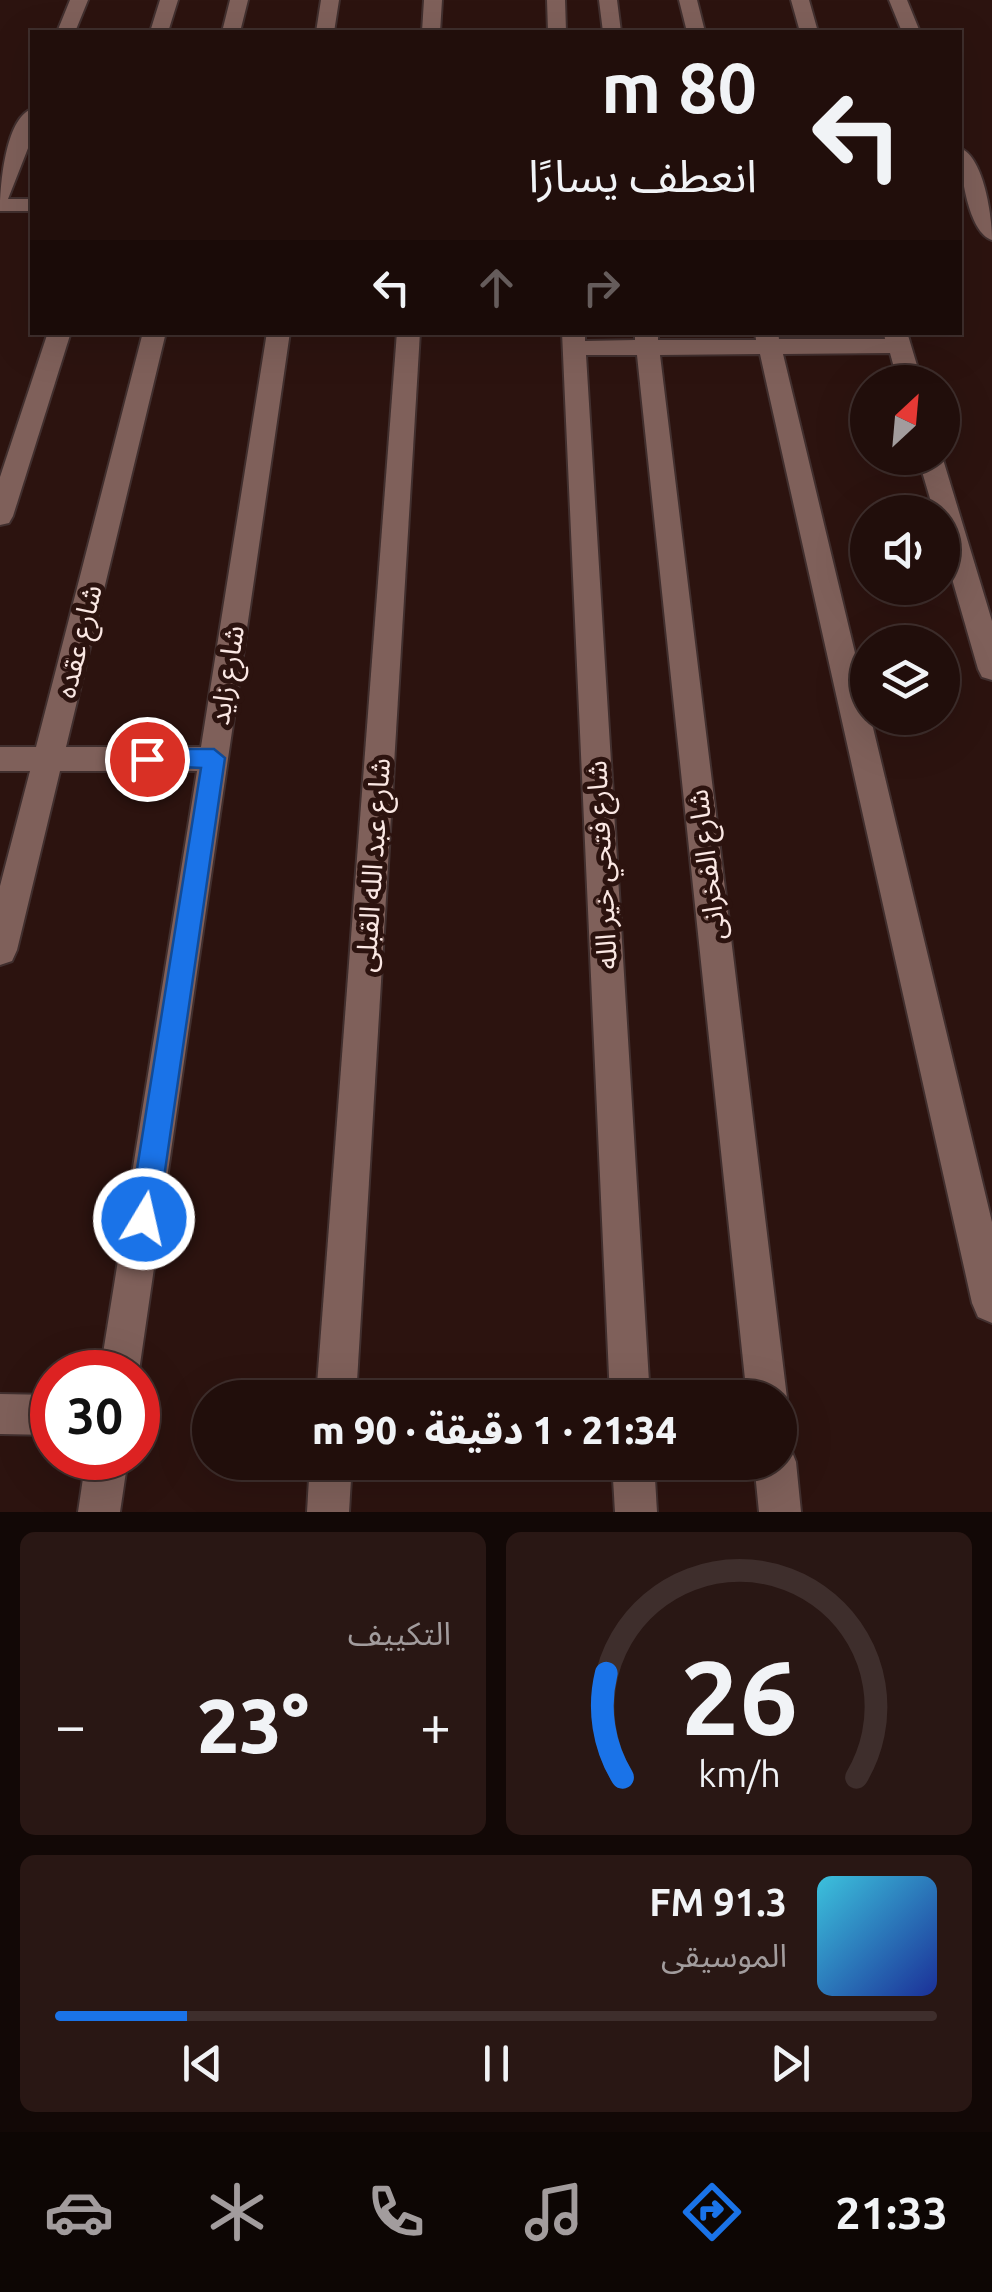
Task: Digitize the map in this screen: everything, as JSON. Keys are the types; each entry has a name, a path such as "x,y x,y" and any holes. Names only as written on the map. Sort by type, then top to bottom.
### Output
{"street":[{"path":"67,30 79,0"},
{"path":"160,30 169,0"},
{"path":"232,30 239,0"},
{"path":"325,30 330,0"},
{"path":"431,30 433,0"},
{"path":"556,0 557,30"},
{"path":"608,0 612,30"},
{"path":"688,0 696,30"},
{"path":"800,0 808,30"},
{"path":"898,0 910,30"},
{"path":"0,195 30,120"},
{"path":"962,159 992,234"},
{"path":"0,205 30,205"},
{"path":"0,516 59,335"},
{"name":"شارع عقده","path":"0,950 154,335"},
{"name":"شارع زايد","path":"123,1350 278,335"},
{"name":"شارع عبد الله القبلى","path":"337,1380 409,335"},
{"path":"573,340 897,339 905,365"},
{"name":"شارع فتحي خير الله","path":"573,340 629,1380"},
{"name":"شارع الفخرانى","path":"647,340 765,1380"},
{"path":"767,340 992,1303"},
{"path":"936,475 992,669"},
{"path":"0,759 214,758"},
{"path":"0,1414 30,1414"},
{"path":"99,1512 104,1480"},
{"path":"328,1512 330,1480"},
{"path":"634,1480 636,1512"},
{"path":"776,1480 780,1512"}],"route":[{"path":"144,1219 214,758 147,759"}]}
